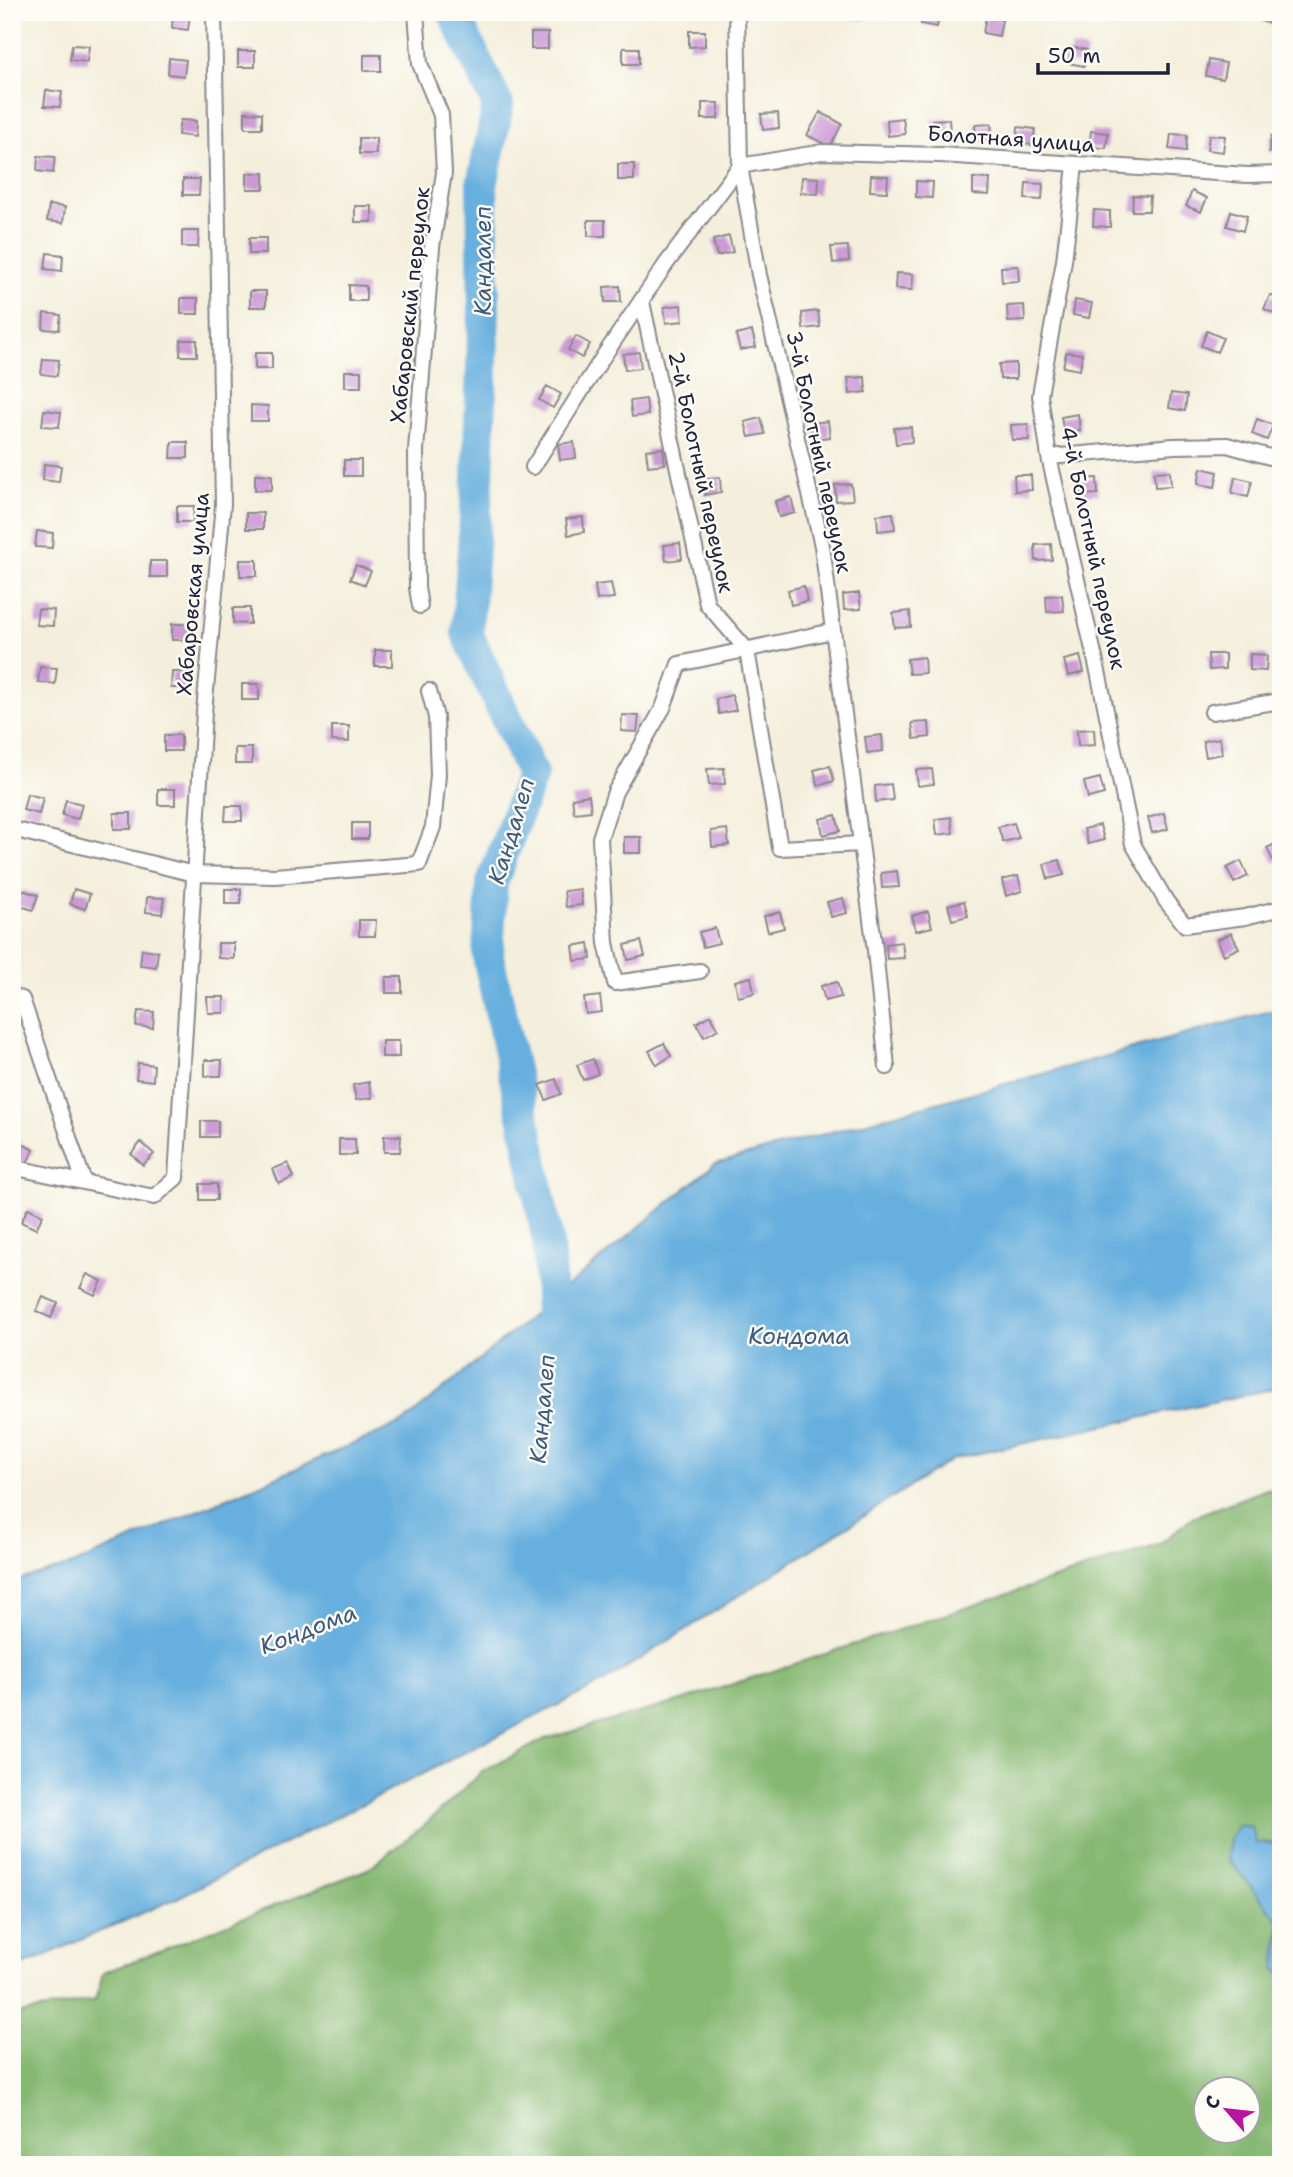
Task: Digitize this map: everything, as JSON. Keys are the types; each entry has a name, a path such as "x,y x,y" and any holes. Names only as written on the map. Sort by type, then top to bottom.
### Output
{"street":[{"name":"Хабаровская улица","path":"84,1182 154,1197 176,1178 204,712 223,504 214,12"},
{"name":"Хабаровский переулок","path":"416,12 421,64 441,115 444,173 432,247 416,450 417,587 420,606"},
{"name":"3-й Болотный переулок","path":"737,12 740,166 759,275 822,546 887,1067"},
{"path":"1258,12 1281,19"},
{"name":"Болотная улица","path":"740,166 822,152 940,155 1248,175 1281,174"},
{"name":"4-й Болотный переулок","path":"1075,165 1064,261 1040,395 1049,457 1099,676 1133,844 1166,901 1185,925 1245,917 1281,908"},
{"path":"533,467 666,264 740,166"},
{"name":"2-й Болотный переулок","path":"642,302 707,604 747,650"},
{"path":"1049,457 1174,446 1227,445 1281,460"},
{"path":"700,971 614,983 606,943 600,838 615,792 663,708 679,664 833,631"},
{"path":"747,650 780,848 861,844"},
{"path":"12,830 194,874 275,876 419,864 433,827 438,775 436,717 429,691"},
{"path":"1212,712 1281,701"},
{"path":"12,996 22,999 84,1182"},
{"path":"12,1167 84,1182"}],"green space":[{"path":"1281,1488 1281,2165 12,2165 12,2020 18,2014 95,2000 103,1973 368,1869 422,1827 482,1772 545,1739 681,1701 1158,1545 1195,1516 1267,1489"}],"water":[{"name":"Кондома","path":"1281,1008 1281,1387 953,1459 604,1682 179,1897 12,1970 12,1582 72,1565 404,1422 715,1164"},
{"path":"1238,1825 1251,1827 1256,1843 1281,1844 1281,1975 1275,1969 1280,1922 1227,1858 1230,1840"}],"building":[{"path":"845,12 862,12 860,20 844,17"},
{"path":"923,12 940,12 937,27 921,24"},
{"path":"173,13 190,14 188,30 172,28"},
{"path":"986,17 1002,20 999,36 983,33"},
{"path":"689,31 705,31 705,46 689,47"},
{"path":"531,33 548,33 548,49 531,49"},
{"path":"72,45 89,46 87,62 70,60"},
{"path":"1071,47 1087,50 1084,66 1068,63"},
{"path":"623,48 639,48 639,64 623,64"},
{"path":"238,51 255,51 255,67 238,67"},
{"path":"364,55 381,55 381,71 364,71"},
{"path":"169,58 186,60 184,76 168,74"},
{"path":"1209,60 1226,63 1223,79 1206,76"},
{"path":"46,90 62,92 60,107 44,106"},
{"path":"702,103 719,103 718,119 702,119"},
{"path":"245,112 262,113 262,128 245,128"},
{"path":"820,112 842,124 830,147 807,135"},
{"path":"778,113 779,128 763,130 761,114"},
{"path":"903,118 905,134 888,136 887,120"},
{"path":"949,119 950,134 933,136 932,120"},
{"path":"180,120 196,121 195,137 178,135"},
{"path":"991,124 993,140 976,141 975,125"},
{"path":"1018,127 1035,129 1033,145 1017,143"},
{"path":"1091,131 1108,133 1106,148 1089,147"},
{"path":"1171,134 1187,135 1186,151 1169,149"},
{"path":"1209,135 1225,136 1223,152 1207,150"},
{"path":"1271,136 1281,138 1281,153 1269,152"},
{"path":"359,138 376,138 376,154 359,154"},
{"path":"38,156 55,157 53,173 37,171"},
{"path":"618,164 634,164 634,180 618,180"},
{"path":"247,173 264,173 264,189 247,189"},
{"path":"871,175 888,176 887,192 870,191"},
{"path":"802,177 819,178 818,194 801,193"},
{"path":"973,178 990,179 989,195 973,194"},
{"path":"183,179 200,179 199,195 183,195"},
{"path":"916,181 933,182 932,198 916,197"},
{"path":"1026,183 1043,184 1042,200 1025,199"},
{"path":"1192,191 1207,198 1201,212 1186,206"},
{"path":"1133,195 1150,196 1149,211 1132,211"},
{"path":"49,205 65,207 63,223 47,221"},
{"path":"355,206 372,206 372,222 355,222"},
{"path":"1094,210 1110,211 1110,227 1093,226"},
{"path":"1231,211 1247,216 1243,231 1227,226"},
{"path":"588,220 605,220 605,236 588,236"},
{"path":"182,231 199,231 198,247 182,247"},
{"path":"729,236 733,252 717,256 713,240"},
{"path":"249,238 266,238 266,254 249,254"},
{"path":"848,246 849,261 833,263 831,247"},
{"path":"47,253 63,255 62,271 45,269"},
{"path":"1018,266 1019,281 1002,282 1001,267"},
{"path":"896,273 913,274 912,290 895,289"},
{"path":"349,285 366,286 366,301 349,301"},
{"path":"620,286 621,302 605,302 604,287"},
{"path":"250,291 266,291 266,307 250,307"},
{"path":"1270,295 1281,299 1279,316 1264,309"},
{"path":"181,298 198,298 198,314 181,314"},
{"path":"1075,300 1092,303 1089,318 1073,315"},
{"path":"681,305 683,321 666,323 664,307"},
{"path":"1024,305 1025,321 1008,322 1007,306"},
{"path":"818,311 820,327 803,329 802,313"},
{"path":"44,313 61,315 59,330 43,329"},
{"path":"752,331 756,347 740,350 736,335"},
{"path":"1207,331 1223,338 1217,352 1201,346"},
{"path":"576,336 590,344 582,358 568,350"},
{"path":"181,340 197,340 197,356 180,356"},
{"path":"639,352 641,368 625,370 623,354"},
{"path":"1066,352 1082,354 1080,370 1063,367"},
{"path":"255,353 272,353 272,369 255,369"},
{"path":"43,359 59,360 57,376 41,374"},
{"path":"1016,363 1016,379 1000,379 999,364"},
{"path":"345,371 361,371 361,387 345,387"},
{"path":"865,377 866,392 850,394 848,378"},
{"path":"547,386 561,394 553,408 539,400"},
{"path":"1171,393 1187,395 1185,411 1169,408"},
{"path":"646,399 648,415 632,417 630,401"},
{"path":"251,405 268,406 268,421 251,421"},
{"path":"44,410 61,412 59,427 42,426"},
{"path":"1078,414 1080,430 1064,433 1061,417"},
{"path":"761,418 765,434 749,437 745,422"},
{"path":"1257,419 1273,425 1267,440 1252,434"},
{"path":"828,421 830,437 813,439 812,423"},
{"path":"1028,424 1029,440 1012,440 1011,425"},
{"path":"911,427 912,442 896,444 894,428"},
{"path":"172,442 188,442 188,458 171,458"},
{"path":"574,442 576,458 560,460 558,444"},
{"path":"663,448 665,464 648,466 646,450"},
{"path":"344,460 361,460 361,476 344,476"},
{"path":"44,464 61,466 59,482 43,480"},
{"path":"1201,468 1218,472 1215,487 1198,484"},
{"path":"1170,471 1171,486 1155,487 1154,472"},
{"path":"255,474 272,475 272,490 255,490"},
{"path":"1014,475 1031,475 1032,490 1015,491"},
{"path":"720,477 721,492 705,495 703,479"},
{"path":"1235,477 1252,481 1248,497 1232,493"},
{"path":"1097,478 1098,494 1082,495 1081,479"},
{"path":"851,484 853,500 836,501 835,485"},
{"path":"791,497 795,513 779,517 775,501"},
{"path":"177,506 194,506 193,522 177,522"},
{"path":"246,513 263,513 263,529 246,529"},
{"path":"893,513 895,529 878,531 877,515"},
{"path":"583,517 584,532 568,535 566,519"},
{"path":"37,531 53,533 52,548 35,547"},
{"path":"680,543 682,559 666,561 664,545"},
{"path":"1051,544 1052,560 1036,561 1035,545"},
{"path":"240,560 257,560 257,576 240,576"},
{"path":"150,561 167,561 167,577 150,577"},
{"path":"356,565 371,571 365,585 350,579"},
{"path":"611,583 614,598 597,600 595,585"},
{"path":"804,586 807,601 791,605 788,590"},
{"path":"859,593 861,609 844,610 843,595"},
{"path":"1062,595 1064,611 1047,612 1046,596"},
{"path":"233,608 250,608 250,624 233,623"},
{"path":"38,609 54,610 53,626 36,625"},
{"path":"910,611 911,627 895,628 893,613"},
{"path":"172,624 188,624 188,640 172,640"},
{"path":"375,650 392,650 392,666 375,666"},
{"path":"1208,654 1225,654 1225,669 1209,670"},
{"path":"1250,654 1267,655 1266,671 1250,670"},
{"path":"1080,656 1084,672 1068,676 1064,660"},
{"path":"924,657 925,673 909,674 907,659"},
{"path":"40,667 57,668 55,684 38,682"},
{"path":"172,672 188,672 188,688 171,688"},
{"path":"242,684 259,684 259,700 242,700"},
{"path":"732,695 736,710 719,714 716,699"},
{"path":"622,715 639,716 637,732 621,731"},
{"path":"929,722 930,737 914,739 912,723"},
{"path":"332,726 349,726 349,742 332,741"},
{"path":"1094,729 1095,745 1078,746 1077,730"},
{"path":"164,735 181,735 181,751 164,751"},
{"path":"882,735 883,751 867,753 865,737"},
{"path":"1220,738 1222,754 1206,757 1203,741"},
{"path":"235,748 252,748 252,764 235,764"},
{"path":"830,766 834,781 818,786 814,770"},
{"path":"724,768 725,784 709,785 707,769"},
{"path":"932,769 934,784 918,786 916,770"},
{"path":"1100,778 1104,794 1088,798 1084,782"},
{"path":"891,784 893,800 876,802 875,786"},
{"path":"158,789 175,789 175,805 158,805"},
{"path":"27,794 43,798 39,814 23,810"},
{"path":"589,795 591,811 574,813 572,798"},
{"path":"66,800 82,804 78,819 62,815"},
{"path":"226,806 242,806 242,821 225,821"},
{"path":"114,813 131,813 131,829 114,829"},
{"path":"1164,813 1168,829 1152,833 1148,818"},
{"path":"836,815 840,831 823,835 820,819"},
{"path":"951,817 953,833 937,835 935,819"},
{"path":"352,823 368,823 368,839 352,839"},
{"path":"1014,823 1019,838 1003,842 998,827"},
{"path":"1100,825 1104,840 1088,844 1084,829"},
{"path":"727,829 729,845 712,847 711,831"},
{"path":"624,837 641,837 641,853 624,853"},
{"path":"1281,841 1281,860 1274,863 1267,848"},
{"path":"1060,860 1064,875 1048,879 1044,864"},
{"path":"1241,861 1248,876 1234,883 1227,868"},
{"path":"897,871 899,887 882,888 881,873"},
{"path":"1018,876 1022,891 1006,896 1002,880"},
{"path":"74,889 90,894 85,909 70,904"},
{"path":"225,889 241,889 241,904 225,904"},
{"path":"580,889 582,905 566,907 564,891"},
{"path":"22,890 38,895 33,910 17,905"},
{"path":"147,897 164,898 162,914 146,912"},
{"path":"843,898 847,913 831,917 827,902"},
{"path":"964,901 968,916 952,920 948,905"},
{"path":"928,911 932,927 916,931 912,916"},
{"path":"780,912 784,928 768,932 764,916"},
{"path":"359,920 376,920 375,936 359,936"},
{"path":"715,928 719,943 703,947 699,932"},
{"path":"1231,933 1239,948 1224,955 1217,940"},
{"path":"641,941 645,956 628,960 625,945"},
{"path":"902,942 904,958 887,959 886,944"},
{"path":"218,943 234,943 234,959 218,958"},
{"path":"589,943 591,959 575,961 573,946"},
{"path":"142,949 158,951 156,967 140,965"},
{"path":"386,977 402,977 402,993 386,993"},
{"path":"751,977 754,993 738,997 735,981"},
{"path":"837,982 841,997 825,1001 821,986"},
{"path":"600,996 602,1012 586,1014 584,998"},
{"path":"207,997 224,997 224,1013 208,1013"},
{"path":"138,1011 154,1012 153,1028 136,1026"},
{"path":"711,1015 718,1029 704,1037 696,1023"},
{"path":"382,1041 399,1041 399,1057 382,1057"},
{"path":"664,1043 671,1056 657,1065 649,1051"},
{"path":"593,1059 598,1074 583,1080 577,1065"},
{"path":"205,1060 222,1060 221,1076 205,1076"},
{"path":"138,1063 154,1065 153,1081 136,1079"},
{"path":"556,1079 561,1094 546,1100 540,1085"},
{"path":"369,1082 372,1098 356,1100 353,1085"},
{"path":"201,1121 218,1121 218,1137 201,1137"},
{"path":"384,1136 401,1136 400,1152 384,1152"},
{"path":"339,1139 355,1139 356,1155 339,1155"},
{"path":"19,1142 34,1150 26,1164 12,1156"},
{"path":"141,1142 154,1154 143,1165 131,1154"},
{"path":"288,1163 294,1177 279,1184 273,1169"},
{"path":"200,1184 217,1184 217,1200 200,1200"},
{"path":"28,1208 43,1215 36,1229 21,1222"},
{"path":"87,1274 102,1281 95,1295 80,1288"},
{"path":"43,1297 58,1303 51,1318 36,1311"}],"waterway":[{"name":"Кандалеп","path":"453,12 498,105 482,185 484,309 478,478 467,633 532,774 492,883 488,956 548,1242 551,1300 547,1343"}]}
